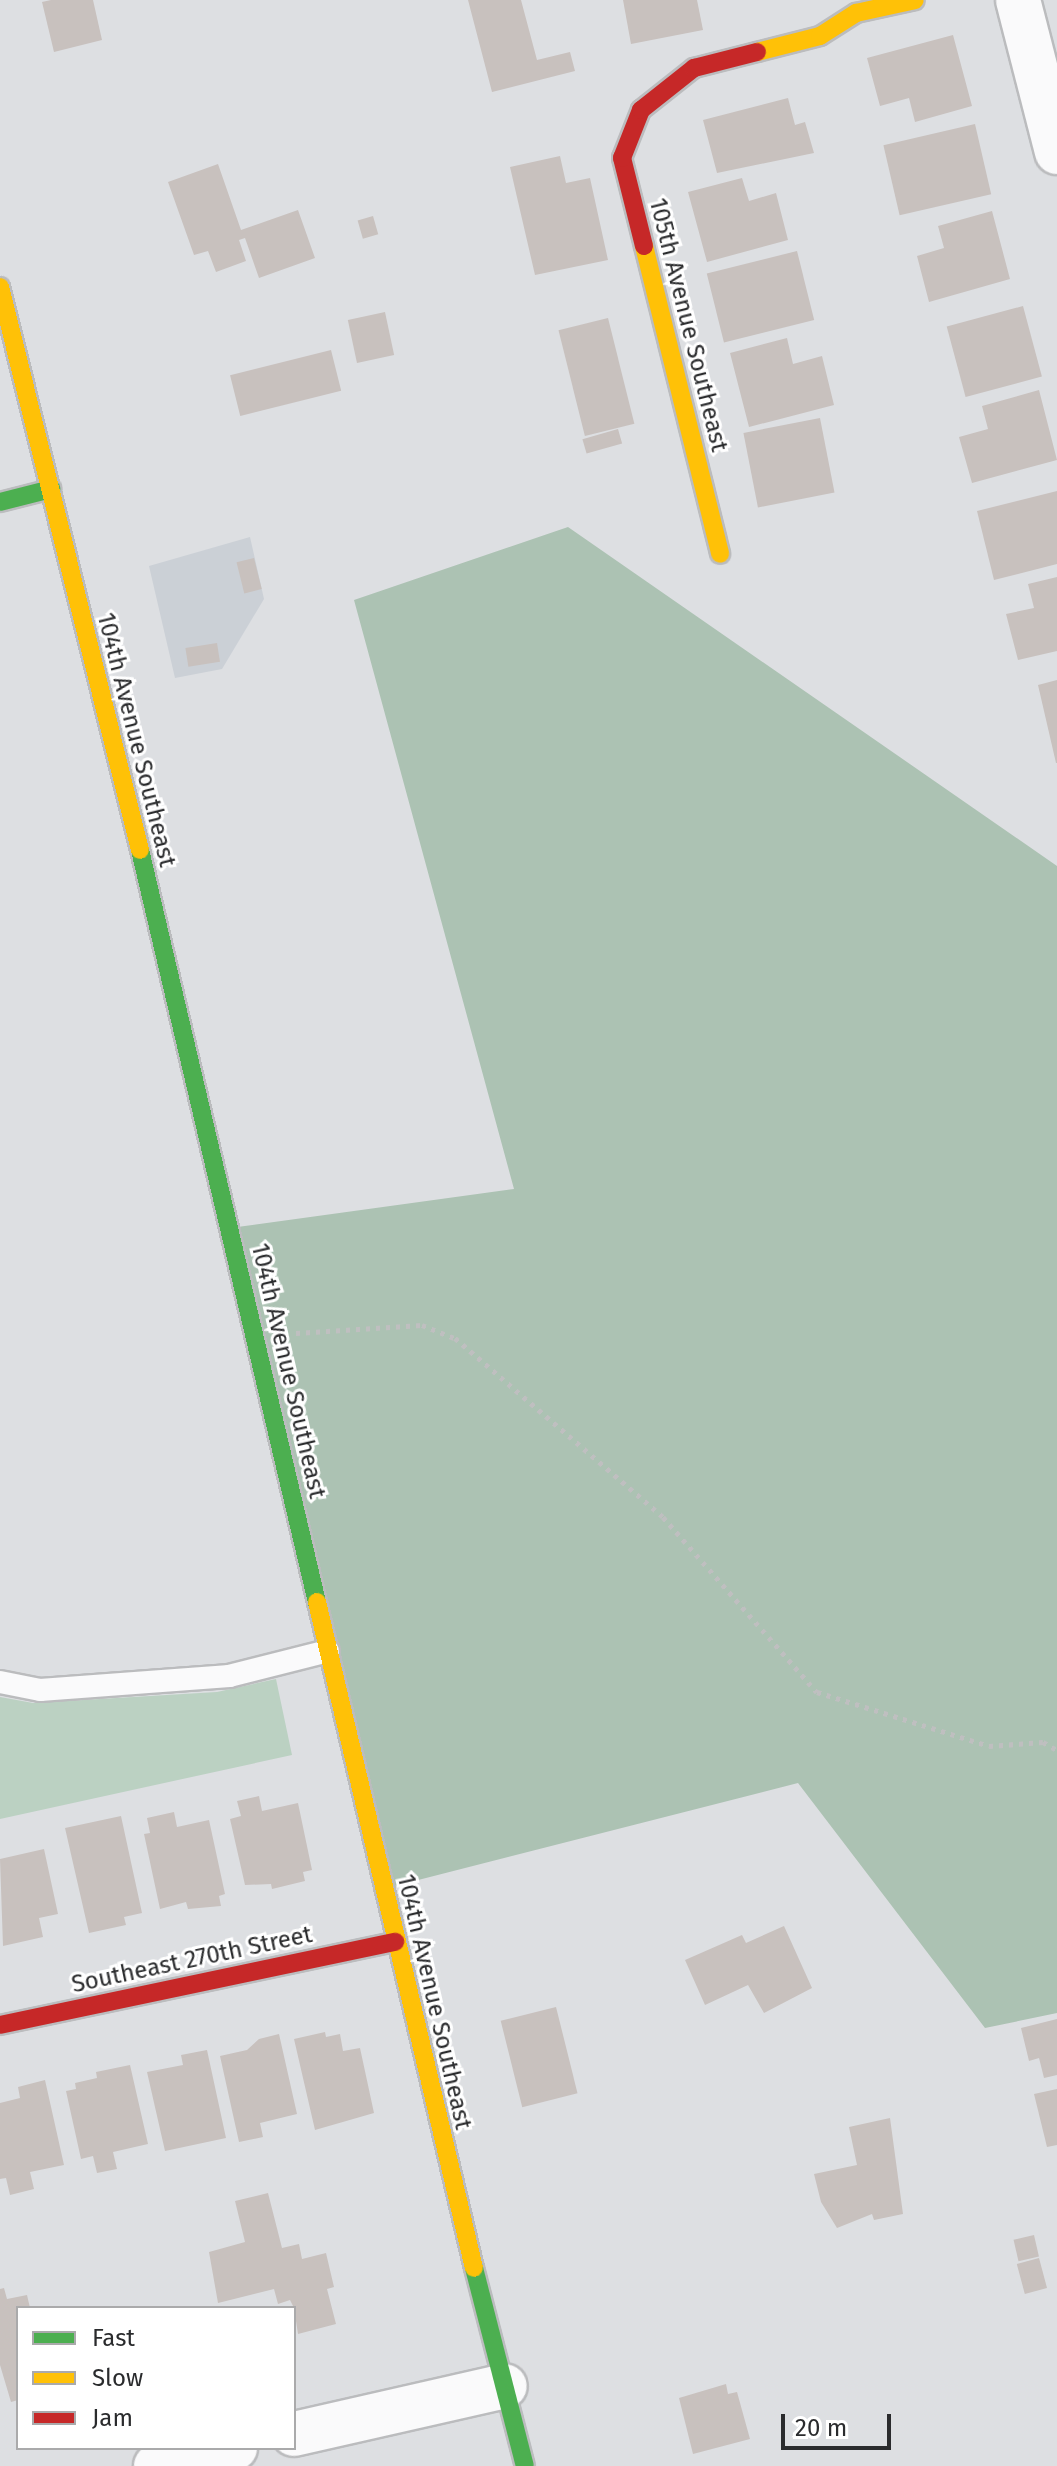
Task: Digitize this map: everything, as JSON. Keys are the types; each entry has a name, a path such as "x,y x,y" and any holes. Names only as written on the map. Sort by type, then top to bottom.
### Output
{"street":[{"name":"105th Avenue Southeast","path":"720,554 622,158 641,110 694,68 820,36 856,13 915,0"},
{"path":"1018,0 1057,152"},
{"name":"104th Avenue Southeast","path":"0,287 255,1336 395,1942 525,2466"},
{"path":"0,502 51,489"},
{"name":"Southeast 270th Street","path":"0,2025 395,1942"},
{"path":"296,2434 505,2386"},
{"path":"156,2466 226,2450"}],"lane":[{"path":"0,1682 40,1690 229,1676 328,1651"}],"path":[{"path":"255,1336 422,1325 455,1338 663,1517 817,1692 989,1746 1043,1742 1057,1750"}],"shaded area":[{"path":"250,537 264,599 222,669 175,678 149,566"}],"green space":[{"path":"568,527 1057,866 1057,2013 985,2028 798,1783 383,1889 230,1228 514,1189 354,600"},
{"path":"276,1679 292,1755 0,1819 0,1697 33,1703 217,1692"}],"building":[{"path":"93,0 102,40 54,52 42,2"},
{"path":"468,0 521,0 537,60 570,52 575,71 492,92"},
{"path":"623,0 697,0 703,30 631,44"},
{"path":"953,35 972,106 915,122 909,98 880,106 867,58"},
{"path":"788,98 795,125 805,122 814,153 717,173 703,120"},
{"path":"975,124 991,194 900,215 883,145"},
{"path":"560,156 566,183 590,178 608,260 535,275 510,167"},
{"path":"218,164 241,230 298,210 315,258 259,278 245,238 239,240 246,261 216,272 208,251 194,255 168,182"},
{"path":"742,178 749,201 776,193 788,240 707,262 688,192"},
{"path":"992,211 1010,279 929,302 917,256 944,248 938,226"},
{"path":"373,216 378,234 363,239 358,220"},
{"path":"797,251 814,320 724,342 707,273"},
{"path":"1023,306 1042,377 966,397 947,326"},
{"path":"385,312 394,355 357,363 348,320"},
{"path":"608,318 634,424 585,436 559,330"},
{"path":"787,338 793,364 822,356 834,405 749,427 730,353"},
{"path":"331,350 341,391 240,416 230,375"},
{"path":"1039,390 1057,460 972,483 959,437 988,429 982,406"},
{"path":"820,418 835,493 758,507 743,433"},
{"path":"618,429 622,443 587,454 582,439"},
{"path":"1057,491 1057,564 994,580 977,511"},
{"path":"254,558 262,589 244,593 237,562"},
{"path":"1057,577 1057,651 1018,660 1006,614 1034,608 1028,584"},
{"path":"217,643 220,662 188,667 185,648"},
{"path":"1057,680 1057,763 1056,763 1038,685"},
{"path":"259,1796 262,1811 298,1803 312,1870 303,1872 305,1881 272,1889 271,1884 245,1885 230,1819 241,1816 237,1801"},
{"path":"174,1812 177,1827 209,1820 225,1894 219,1896 221,1906 188,1909 186,1902 160,1909 144,1834 150,1833 147,1818"},
{"path":"121,1816 142,1913 124,1917 126,1925 89,1933 65,1828"},
{"path":"44,1849 58,1914 39,1918 43,1937 3,1946 0,1859"},
{"path":"784,1926 812,1988 764,2013 748,1985 705,2005 685,1960 742,1935 746,1943"},
{"path":"556,2007 578,2093 522,2107 501,2021"},
{"path":"1057,2019 1057,2075 1044,2078 1039,2058 1029,2061 1021,2028"},
{"path":"325,2032 326,2037 340,2034 343,2051 360,2048 374,2113 315,2130 294,2039"},
{"path":"279,2034 297,2114 260,2123 263,2137 239,2142 220,2056 247,2050 259,2039"},
{"path":"207,2050 226,2138 165,2151 147,2072 183,2065 181,2055"},
{"path":"130,2065 148,2144 113,2152 117,2169 97,2173 93,2156 81,2159 66,2091 76,2089 75,2083 97,2078 96,2072"},
{"path":"45,2080 64,2165 30,2172 34,2189 10,2195 6,2178 0,2179 0,2103 20,2098 18,2087"},
{"path":"1057,2089 1057,2145 1047,2147 1034,2094"},
{"path":"890,2118 903,2214 874,2220 872,2214 837,2228 821,2202 814,2174 857,2165 849,2127"},
{"path":"268,2193 282,2248 299,2244 302,2259 326,2253 334,2287 327,2289 336,2324 298,2334 296,2306 290,2300 278,2304 274,2289 218,2303 209,2252 245,2242 235,2201"},
{"path":"1034,2235 1039,2256 1018,2261 1014,2240"},
{"path":"1039,2258 1047,2288 1025,2294 1017,2264"},
{"path":"4,2288 7,2299 27,2295 30,2306 16,2306 16,2401 11,2402 0,2365 0,2289"},
{"path":"726,2384 728,2394 737,2392 750,2439 693,2454 679,2398"}],"traffic: fast":[{"path":"0,502 51,489"},
{"path":"140,850 317,1602"},
{"path":"474,2268 525,2466"}],"traffic: slow":[{"path":"757,52 820,36 856,13 915,0"},
{"path":"644,246 720,554"},
{"path":"0,287 140,850"},
{"path":"317,1602 474,2268"}],"traffic: jam":[{"path":"644,246 622,158 641,110 694,68 757,52"},
{"path":"0,2025 395,1942"}]}
